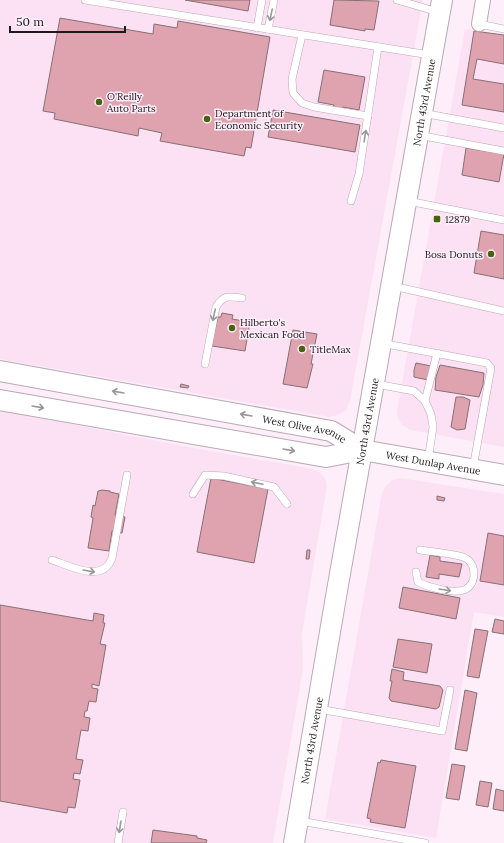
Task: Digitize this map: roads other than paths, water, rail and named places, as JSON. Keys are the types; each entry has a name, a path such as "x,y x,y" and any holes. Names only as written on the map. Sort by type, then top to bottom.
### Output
{"main road":[{"name":"North 43rd Avenue","path":"294,843 441,6"},
{"name":"West Olive Avenue","path":"0,371 331,431 362,450"},
{"name":"West Olive Avenue","path":"0,400 326,457 362,450"},
{"name":"West Dunlap Avenue","path":"362,450 504,475"}],"street":[{"path":"479,24 483,0"}],"lane":[{"path":"85,0 432,56"},
{"path":"257,28 262,0"},
{"path":"268,29 274,0"},
{"path":"397,0 441,6"},
{"path":"479,24 504,29"},
{"path":"302,35 292,79 293,93 302,103 314,107 368,116"},
{"path":"351,201 359,174 378,47"},
{"path":"422,113 504,128"},
{"path":"418,135 504,151"},
{"path":"406,201 504,220"},
{"path":"391,286 504,311"},
{"path":"205,364 216,307 219,301 224,297 232,296 242,298"},
{"path":"381,343 487,363 491,368 473,470"},
{"path":"425,400 437,353"},
{"path":"374,384 414,391 425,400 431,414 433,428 428,462"},
{"path":"193,494 205,475 224,476 274,487 288,504"},
{"path":"52,560 80,570 97,572 110,566 127,476"},
{"path":"416,572 418,582 427,587 454,591 465,590 474,578 474,569 470,561 463,557 420,550"},
{"path":"317,708 442,731 450,690"},
{"path":"118,843 123,812"},
{"path":"298,821 425,843"}],"place":[{"name":"O'Reilly Auto Parts","path":"99,102"},
{"name":"Department of Economic Security","path":"207,119"},
{"name":"12879","path":"437,219"},
{"name":"Bosa Donuts","path":"491,254"},
{"name":"Hilberto's Mexican Food","path":"232,328"},
{"name":"TitleMax","path":"302,349"}]}
